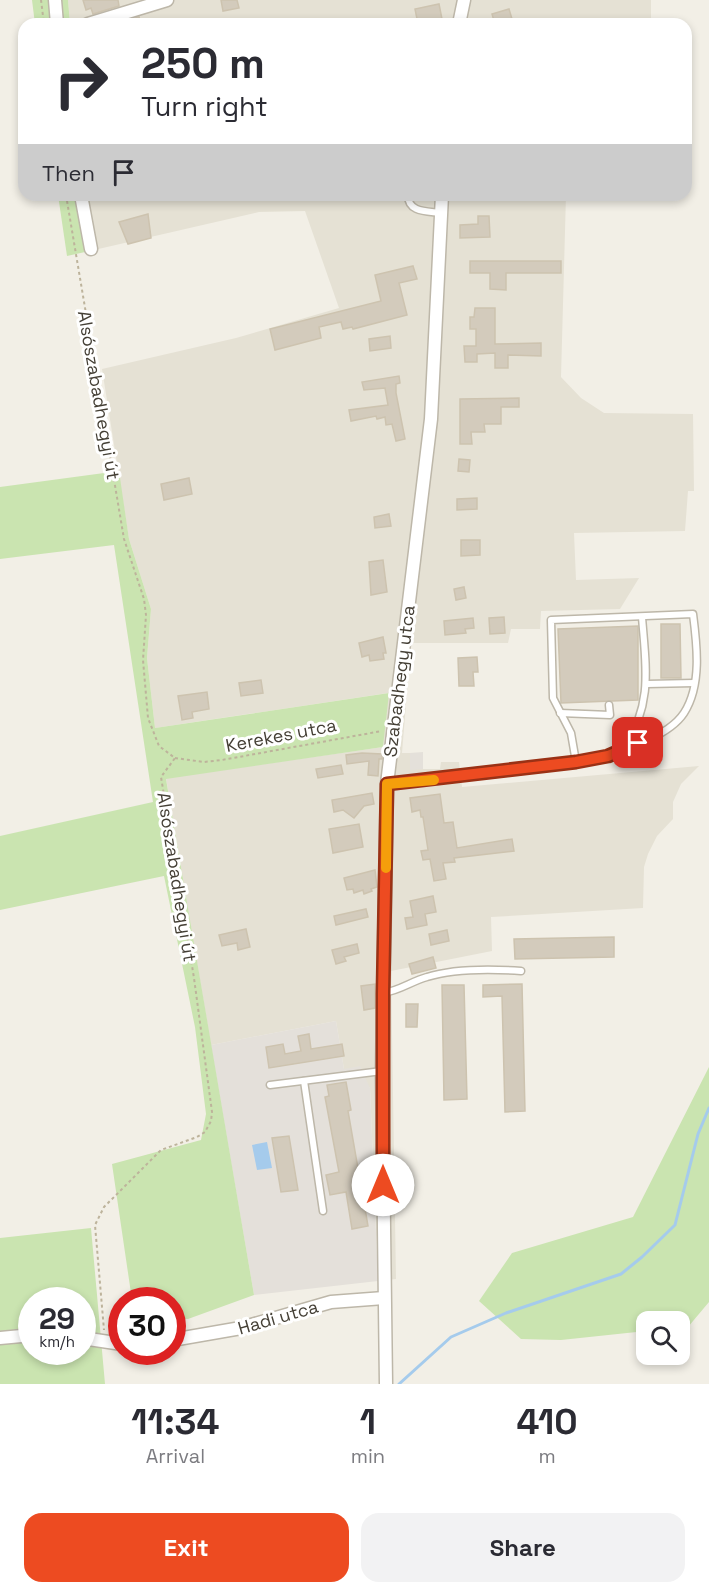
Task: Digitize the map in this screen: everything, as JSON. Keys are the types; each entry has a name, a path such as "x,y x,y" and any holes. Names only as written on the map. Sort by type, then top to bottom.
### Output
{"street":[{"path":"55,0 56,18"},
{"path":"108,18 167,0"},
{"path":"460,18 464,0"},
{"path":"82,201 91,249"},
{"name":"Szabadhegy utca","path":"386,1384 382,1071 387,784 431,419 442,201"},
{"name":"Hadi utca","path":"186,1338 241,1329 331,1302 384,1298"},
{"path":"0,1338 18,1336"},
{"path":"96,1341 108,1343"}],"lane":[{"path":"409,201 414,209 441,213"},
{"path":"387,784 576,762 608,756 675,723 688,706 694,683 697,654 693,614 551,620 553,698 571,733 576,762"},
{"path":"624,749 642,713 647,684 642,617"},
{"path":"647,684 694,683"},
{"path":"560,713 610,715 609,705"},
{"path":"383,993 395,991 438,974 496,970 521,971"},
{"path":"270,1085 382,1071"},
{"path":"304,1081 323,1211"}],"path":[{"path":"42,0 44,18"},
{"name":"Alsószabadhegyi út","path":"67,201 92,363 124,539 144,599 146,615 143,660 148,718 159,746 175,758 161,777 194,978 212,1121 205,1132 196,1137 161,1149 104,1207 95,1225 105,1343"},
{"name":"Kerekes utca","path":"175,758 204,762 222,760 376,730 393,731"}],"shaded area":[{"path":"68,0 651,0 651,18 70,18"},
{"path":"90,201 566,201 561,377 581,398 604,413 693,414 694,491 688,491 685,531 574,533 576,580 639,578 620,609 541,611 540,629 511,629 508,643 411,643 402,753 410,753 411,769 440,769 441,762 459,762 462,787 699,766 681,784 673,802 673,819 657,836 648,854 644,867 643,908 491,917 492,951 391,971 396,1279 378,1281 370,1088 344,1069 336,1021 211,1045 166,778 383,747 388,693 155,728 147,658 151,609 129,539 102,369 236,338 339,308 305,211 259,212 94,250"},
{"path":"423,752 423,769 410,770 410,753"},
{"path":"336,1021 344,1069 360,1066 370,1088 378,1281 254,1295 211,1045"}],"green space":[{"path":"32,0 68,0 70,18 34,18"},
{"path":"59,201 90,201 94,250 67,256"},
{"path":"119,471 129,539 151,609 147,658 155,728 389,693 383,747 166,779 254,1295 188,1319 186,1319 186,1287 130,1287 112,1164 201,1140 206,1114 195,1027 164,876 0,910 0,836 153,802 114,545 0,559 0,487"},
{"path":"709,1067 709,1302 690,1325 690,1311 636,1311 636,1332 561,1340 521,1339 479,1301 512,1253 633,1217"},
{"path":"91,1228 105,1384 0,1384 0,1238"}],"water":[{"path":"267,1142 272,1168 257,1170 252,1145"}],"building":[{"path":"83,0 118,0 119,6 93,14 91,8 86,10"},
{"path":"221,0 237,0 239,8 223,11"},
{"path":"439,4 442,18 417,18 415,9"},
{"path":"509,9 512,18 493,18 492,14"},
{"path":"148,214 151,238 128,244 119,222"},
{"path":"478,216 489,216 490,237 460,238 460,225 478,224"},
{"path":"470,261 561,261 561,273 506,273 506,290 490,289 490,273 470,273"},
{"path":"413,266 417,279 399,283 407,315 353,329 352,327 343,329 341,322 319,327 321,338 275,350 270,329 381,301 375,275"},
{"path":"475,308 495,308 495,344 541,343 541,356 508,355 508,368 495,368 495,353 477,354 477,362 465,362 464,346 476,346 476,329 470,329 470,317 474,317"},
{"path":"390,336 391,348 370,351 369,339"},
{"path":"399,376 400,383 396,384 396,393 405,439 396,441 392,424 386,425 385,417 377,419 376,416 351,421 349,410 388,405 385,388 364,390 362,382"},
{"path":"519,398 519,407 501,407 501,424 484,424 485,432 471,432 472,444 460,444 460,399"},
{"path":"459,459 470,460 469,472 458,471"},
{"path":"189,478 192,494 164,500 161,484"},
{"path":"477,498 477,509 457,510 457,499"},
{"path":"389,514 391,526 375,528 374,517"},
{"path":"461,540 480,540 480,555 461,556"},
{"path":"383,560 387,592 371,595 369,562"},
{"path":"464,587 466,598 456,600 454,589"},
{"path":"504,617 505,633 490,634 489,618"},
{"path":"473,618 474,628 465,629 466,633 445,635 444,621"},
{"path":"661,624 680,624 681,678 661,678"},
{"path":"638,626 638,700 561,703 558,629"},
{"path":"383,637 386,653 383,653 384,659 370,661 369,655 362,657 359,643"},
{"path":"477,657 478,672 473,672 474,686 459,686 458,658"},
{"path":"261,680 263,693 241,696 239,683"},
{"path":"207,692 209,709 192,712 193,718 182,720 178,696"},
{"path":"382,754 382,759 379,759 378,776 368,775 369,761 347,764 346,755"},
{"path":"341,765 343,774 318,778 316,769"},
{"path":"372,793 374,804 364,806 354,818 343,810 334,812 332,800"},
{"path":"440,794 444,823 453,822 457,848 512,839 514,851 454,858 455,862 443,863 446,879 434,881 430,859 423,860 421,851 428,850 423,817 421,817 420,810 412,812 410,798"},
{"path":"359,824 363,847 333,853 329,829"},
{"path":"375,870 377,887 371,889 372,891 364,894 363,890 354,893 353,889 347,890 344,878"},
{"path":"433,896 436,912 425,914 427,925 407,929 405,918 413,917 410,901"},
{"path":"366,909 368,917 336,925 334,916"},
{"path":"246,929 250,947 238,950 237,943 222,946 219,935"},
{"path":"447,930 449,941 431,945 429,934"},
{"path":"614,937 614,957 515,959 514,939"},
{"path":"357,944 359,953 344,957 346,961 336,964 332,950"},
{"path":"433,957 436,968 412,974 409,964"},
{"path":"375,984 375,1008 364,1010 361,986"},
{"path":"522,984 525,1111 505,1112 502,996 483,997 483,985"},
{"path":"442,985 464,985 467,1099 444,1100"},
{"path":"406,1004 418,1004 417,1027 406,1027"},
{"path":"309,1034 311,1049 342,1044 344,1056 269,1068 266,1047 283,1044 285,1054 301,1051 298,1036"},
{"path":"346,1082 351,1110 348,1111 368,1226 352,1229 346,1192 330,1195 326,1175 339,1172 325,1097 329,1096 327,1085"},
{"path":"289,1136 298,1190 281,1192 272,1138"}],"waterway":[{"path":"399,1384 451,1337 506,1313 621,1274 642,1257 675,1225 698,1134 709,1108"}],"slow traffic":[{"path":"386,868 387,784 434,780"}],"route":[{"path":"383,1185 382,1071 387,784 597,759 638,743"}]}
